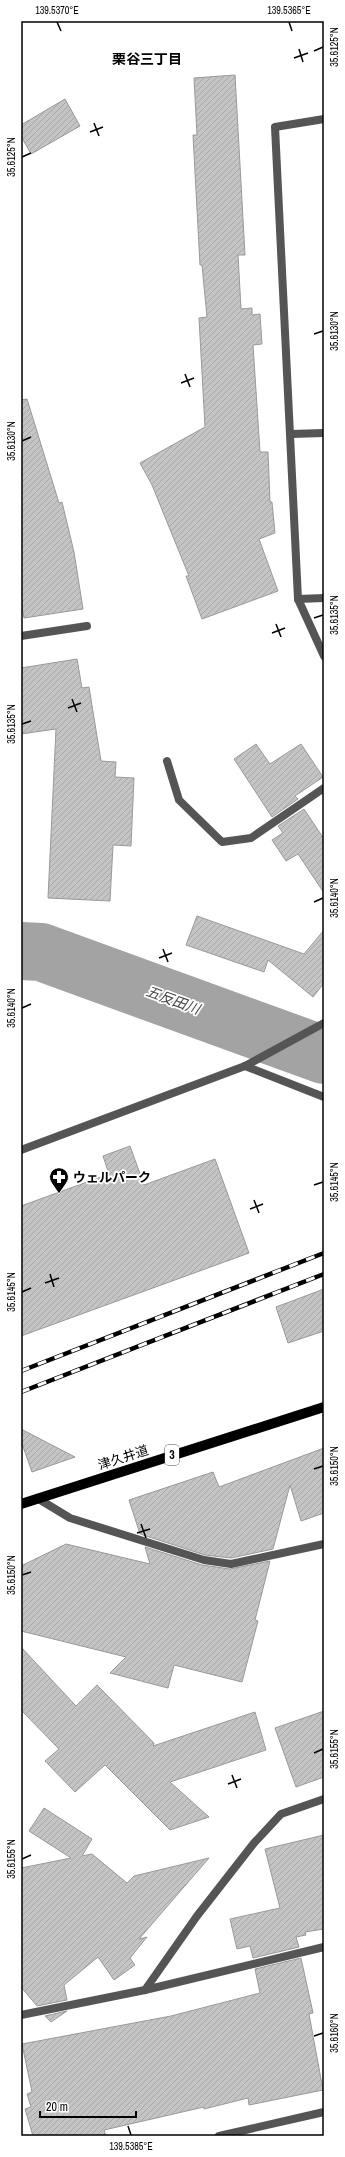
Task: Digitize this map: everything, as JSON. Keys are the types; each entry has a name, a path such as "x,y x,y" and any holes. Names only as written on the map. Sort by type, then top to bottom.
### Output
{"main road":[{"name":"津久井道","path":"21,1504 324,1407"}],"street":[{"path":"324,119 275,127 298,599 324,656"},
{"path":"291,434 324,433"},
{"path":"298,599 324,598"},
{"path":"21,636 87,626"},
{"path":"167,761 179,800 222,842 251,838 324,788"},
{"path":"21,1150 245,1066 324,1023"},
{"path":"245,1066 324,1096"},
{"path":"37,1498 70,1518 204,1560 231,1564 324,1544"},
{"path":"145,1990 207,1904 254,1843 281,1814 324,1799"},
{"path":"21,2015 145,1990 324,1947"},
{"path":"219,2136 324,2112"}],"building":[{"path":"235,75 245,255 238,255 241,309 252,308 252,315 260,314 262,344 253,345 260,452 268,452 270,502 272,502 275,533 259,539 278,591 202,619 186,576 189,576 152,485 140,463 205,427 199,318 207,317 202,265 200,265 193,135 197,135 194,78"},
{"path":"65,99 80,126 31,154 21,136 21,125"},
{"path":"27,399 59,503 62,502 74,552 83,609 24,618 21,601 21,400"},
{"path":"77,659 82,688 89,687 101,761 116,762 115,777 134,778 131,846 113,845 110,901 48,898 56,729 21,734 21,668"},
{"path":"256,744 270,764 301,744 323,777 295,796 298,799 272,817 234,759"},
{"path":"304,809 324,839 324,893 298,854 286,861 272,840 283,833 278,826"},
{"path":"197,916 304,954 324,930 324,983 313,997 268,960 264,972 186,945"},
{"path":"130,1146 144,1185 215,1159 249,1253 21,1336 21,1206 109,1174 103,1156"},
{"path":"324,1289 324,1331 288,1343 276,1307"},
{"path":"21,1429 75,1457 32,1472 21,1441"},
{"path":"324,1448 324,1513 301,1521 290,1485 273,1549 231,1558 205,1555 140,1534 129,1500 213,1472 219,1487"},
{"path":"66,1544 150,1564 145,1547 202,1565 230,1569 270,1561 255,1620 258,1621 242,1682 174,1665 168,1688 110,1673 126,1657 21,1631 21,1566"},
{"path":"21,1647 76,1706 97,1685 154,1743 153,1746 255,1712 266,1750 170,1782 209,1817 170,1830 105,1765 75,1792 45,1761 59,1749 21,1710"},
{"path":"324,1711 324,1777 296,1787 275,1728"},
{"path":"44,1808 92,1839 82,1856 92,1854 127,1883 134,1876 209,1858 139,1939 147,1937 130,1958 135,1965 114,1980 98,1957 64,1985 67,2000 37,2006 21,1987 21,1868 71,1858 29,1831"},
{"path":"324,1835 324,1929 305,1932 306,1935 296,1937 299,1947 253,1958 250,1946 237,1949 230,1919 280,1908 265,1849"},
{"path":"301,1958 313,2013 309,2014 323,2090 249,2105 248,2098 204,2109 204,2107 104,2130 106,2136 33,2136 25,2109 31,2107 27,2094 32,2092 22,2044 171,2016 260,1993 255,1969"},
{"path":"67,2011 51,2022 45,2016"}],"waterway":[{"name":"五反田川","path":"21,951 41,952 324,1055"}],"railway":[{"path":"21,1371 324,1253"},
{"path":"21,1392 324,1274"}],"place":[{"name":"ウェルパーク","path":"59,1194"}],"district":[{"name":"栗谷三丁目","path":"147,59"}]}
